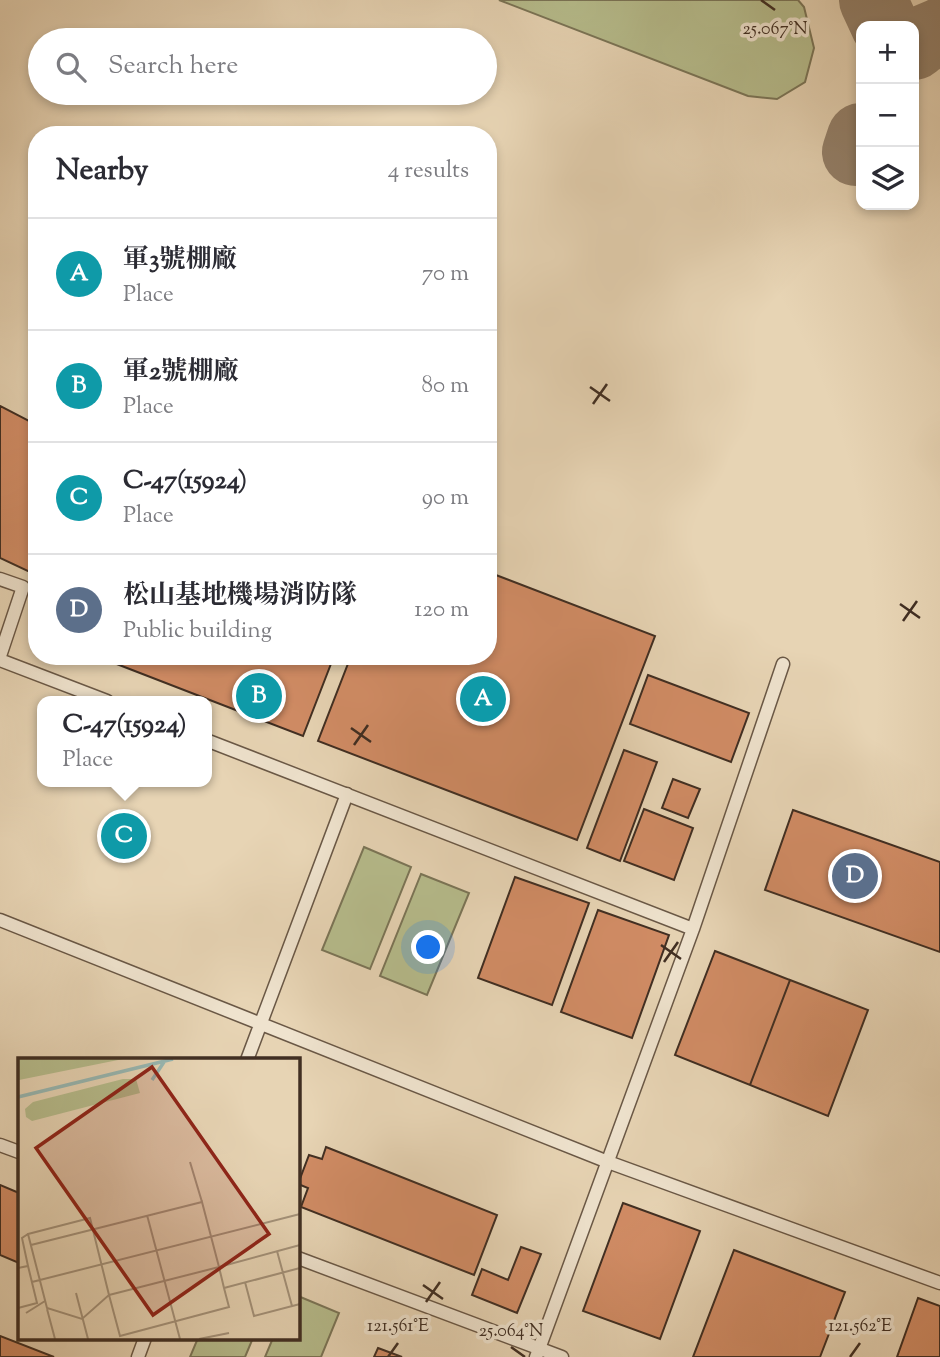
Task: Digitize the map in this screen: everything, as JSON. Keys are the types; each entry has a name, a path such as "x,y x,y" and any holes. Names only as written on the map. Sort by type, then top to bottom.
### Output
{"lane":[{"path":"0,579 23,587 0,658 95,696"},
{"path":"537,1353 694,929 783,664"},
{"path":"212,742 694,929"},
{"path":"247,1058 347,794"},
{"path":"0,920 259,1026 608,1163 940,1283"},
{"path":"0,1144 18,1152"},
{"path":"299,1258 537,1353 562,1357"},
{"path":"138,1357 144,1340"}],"green space":[{"path":"499,0 798,0 804,7 814,48 805,82 777,99 748,96"},
{"path":"364,847 411,867 370,969 322,950"},
{"path":"421,874 469,893 427,995 380,976"},
{"path":"299,1296 339,1313 321,1357 265,1357 272,1340 299,1340"},
{"path":"197,1340 252,1340 245,1357 190,1357"}],"building":[{"path":"0,406 28,420 28,571 0,558"},
{"path":"497,575 655,636 577,840 318,741 348,665 497,665"},
{"path":"119,665 331,665 303,736 212,701 212,696 200,696"},
{"path":"648,675 749,713 731,762 630,724"},
{"path":"624,750 657,762 620,861 587,848"},
{"path":"673,779 700,789 688,818 662,808"},
{"path":"644,809 693,828 674,880 624,861"},
{"path":"793,810 940,862 940,952 765,890"},
{"path":"515,877 589,903 552,1005 478,978"},
{"path":"598,910 669,935 632,1038 561,1012"},
{"path":"715,951 790,980 750,1085 675,1055"},
{"path":"790,980 868,1010 828,1116 750,1085"},
{"path":"326,1147 497,1215 474,1275 301,1207 308,1188 299,1184 299,1181 309,1155 322,1159"},
{"path":"0,1185 18,1193 18,1263 0,1255"},
{"path":"623,1203 700,1231 660,1339 583,1311"},
{"path":"521,1247 541,1254 517,1313 472,1295 482,1269 508,1280"},
{"path":"734,1250 845,1292 820,1357 693,1357"},
{"path":"918,1298 940,1306 940,1357 897,1357"},
{"path":"0,1336 54,1357 0,1357"},
{"path":"378,1348 402,1357 374,1357"}],"taxiway":[{"path":"873,0 883,21"},
{"path":"919,42 940,32"}],"place":[{"name":"軍2號棚廠","path":"259,696"},
{"name":"軍3號棚廠","path":"483,699"},
{"name":"C-47(15924)","path":"124,836"},
{"name":"松山基地機場消防隊","path":"855,876"}]}
